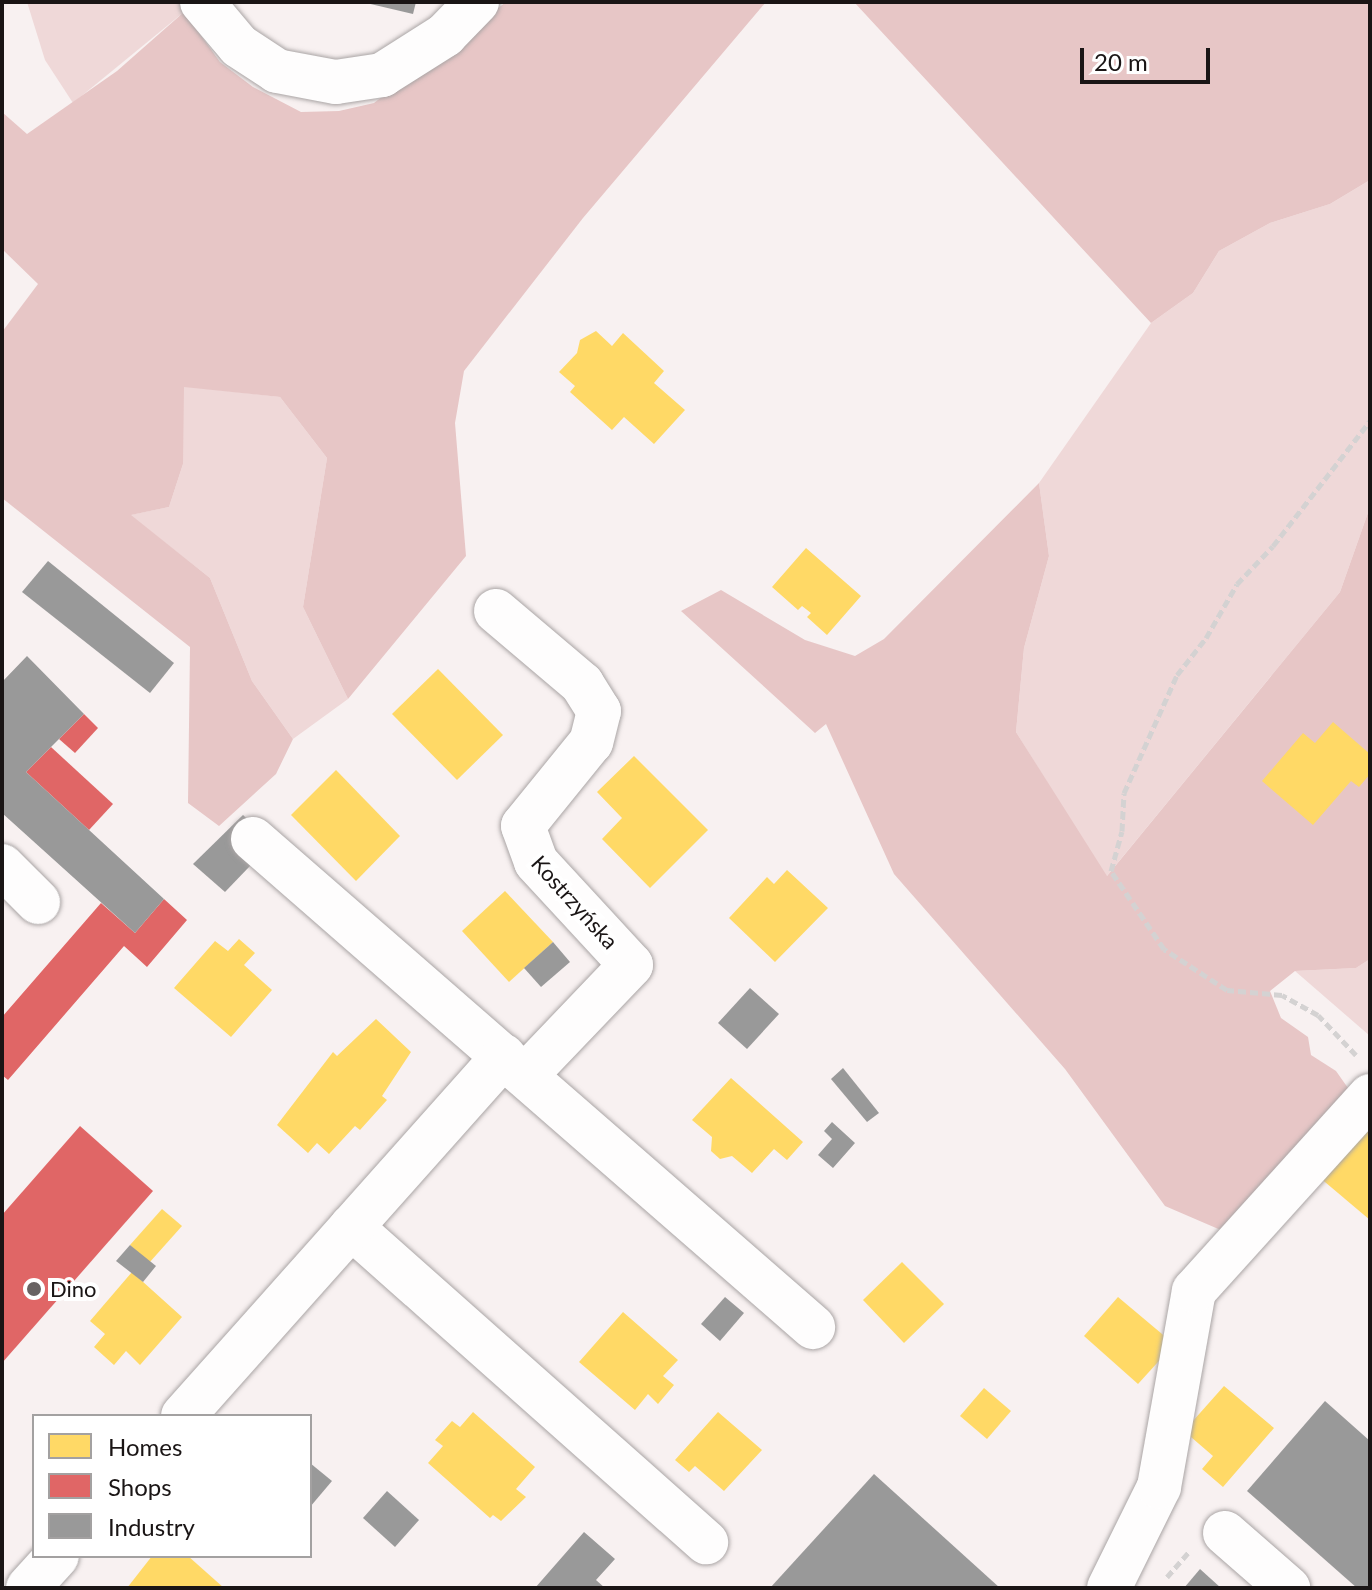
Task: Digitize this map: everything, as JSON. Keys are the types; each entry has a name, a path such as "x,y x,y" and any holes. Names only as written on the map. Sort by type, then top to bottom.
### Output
{"street":[{"path":"202,2 239,46 277,71 336,82 382,75 445,35 477,2"},
{"name":"Kostrzyńska","path":"185,1414 351,1227 515,1066 631,965 536,862 523,826 591,742 599,711 582,684 496,611"},
{"path":"253,839 813,1327"},
{"path":"2,866 38,902"},
{"path":"1109,1588 1159,1487 1194,1291 1365,1078"},
{"path":"351,1227 706,1542"},
{"path":"1225,1533 1288,1588"},
{"path":"28,1588 55,1558"}],"path":[{"path":"1365,1078 1318,1015 1282,995 1227,990 1164,949 1111,871 1122,831 1124,793 1177,675 1237,584 1273,546 1370,421"}],"shaded area":[{"path":"27,2 179,2 184,12 73,103 45,60"},
{"path":"506,2 766,2 583,218 464,371 455,423 466,556 348,699 303,607 327,458 280,397 184,387 183,464 169,507 131,515 210,578 252,681 293,739 276,774 219,826 188,803 190,647 2,498 2,332 38,284 2,249 2,112 27,134 117,71 184,12 220,62 253,87 301,112 339,111 374,103"},
{"path":"854,2 1370,2 1370,180 1330,204 1270,223 1219,251 1193,293 1151,323"},
{"path":"1370,180 1370,507 1340,592 1106,877 1016,732 1024,648 1049,556 1039,483 1151,323 1193,293 1219,251 1270,223 1330,204"},
{"path":"183,386 280,397 327,458 303,607 348,699 293,739 252,681 210,578 130,515 169,507 183,464"},
{"path":"1039,483 1049,556 1024,648 1016,732 1107,876 1340,592 1370,507 1370,959 1356,968 1295,971 1270,991 1281,1018 1308,1037 1311,1055 1336,1071 1355,1098 1223,1231 1165,1206 1065,1069 894,874 826,724 815,733 681,611 721,590 805,640 855,656 884,639"},
{"path":"1370,959 1370,1036 1295,971 1356,968"}],"building: Homes":[{"path":"596,331 612,346 623,333 664,371 654,383 685,410 654,444 624,417 612,430 570,392 575,386 559,372 577,353 580,340"},
{"path":"806,548 861,596 827,635 807,617 811,613 802,606 798,610 772,587"},
{"path":"438,669 503,735 457,780 392,714"},
{"path":"1333,722 1370,754 1370,774 1359,787 1351,781 1313,825 1262,781 1303,733 1315,743"},
{"path":"634,756 708,830 650,888 602,839 622,818 597,792"},
{"path":"336,770 400,836 356,881 291,815"},
{"path":"787,870 828,908 775,962 729,918 767,877 774,884"},
{"path":"505,891 553,942 509,982 462,931"},
{"path":"239,939 255,953 244,965 272,990 231,1037 174,988 215,941 228,951"},
{"path":"376,1019 411,1052 382,1096 387,1100 360,1130 355,1126 329,1154 317,1143 308,1153 277,1125 333,1052 337,1056"},
{"path":"731,1078 803,1142 787,1160 774,1149 752,1173 732,1156 720,1159 711,1151 712,1137 692,1120"},
{"path":"1370,1128 1370,1220 1319,1177"},
{"path":"162,1209 182,1226 149,1263 130,1245"},
{"path":"902,1262 944,1304 904,1343 863,1300"},
{"path":"132,1272 182,1317 140,1365 126,1351 114,1365 94,1347 105,1334 90,1321"},
{"path":"1118,1297 1168,1339 1168,1351 1138,1384 1084,1336"},
{"path":"623,1312 678,1360 663,1376 674,1385 658,1404 648,1394 635,1410 579,1362"},
{"path":"1224,1386 1274,1428 1223,1487 1202,1469 1213,1456 1184,1431"},
{"path":"984,1388 1011,1411 987,1439 960,1416"},
{"path":"473,1412 535,1467 516,1489 526,1497 501,1521 493,1515 490,1518 428,1463 443,1446 435,1440 452,1421 460,1427"},
{"path":"718,1412 762,1450 724,1491 695,1466 689,1472 675,1460"},
{"path":"150,1558 190,1558 224,1588 127,1588"}],"building: Shops":[{"path":"84,714 98,728 75,753 59,739"},
{"path":"51,747 113,804 89,830 26,772"},
{"path":"164,899 187,920 147,967 124,946 8,1080 2,1075 2,1017 101,903 135,933"},
{"name":"Dino","path":"80,1126 153,1191 2,1363 2,1215"}],"building: Industry":[{"path":"362,2 416,2 413,14"},
{"path":"48,561 174,663 150,693 22,592"},
{"path":"27,656 84,714 26,772 164,899 135,933 2,813 2,682"},
{"path":"243,815 272,843 225,892 193,864"},
{"path":"553,942 570,962 541,987 524,968"},
{"path":"750,988 779,1014 747,1049 718,1023"},
{"path":"843,1068 879,1113 867,1122 831,1079"},
{"path":"832,1122 855,1143 833,1168 818,1155 832,1139 824,1131"},
{"path":"130,1245 156,1266 143,1282 116,1261"},
{"path":"725,1297 744,1313 720,1341 701,1324"},
{"path":"1325,1401 1370,1441 1370,1588 1357,1588 1247,1491"},
{"path":"312,1465 332,1481 312,1505"},
{"path":"874,1474 1000,1588 770,1588"},
{"path":"387,1491 419,1520 395,1547 363,1518"},
{"path":"584,1532 615,1559 596,1580 605,1588 535,1588"},
{"path":"1200,1569 1221,1588 1184,1588"}],"place":[{"name":"Dino","path":"34,1289"}]}
